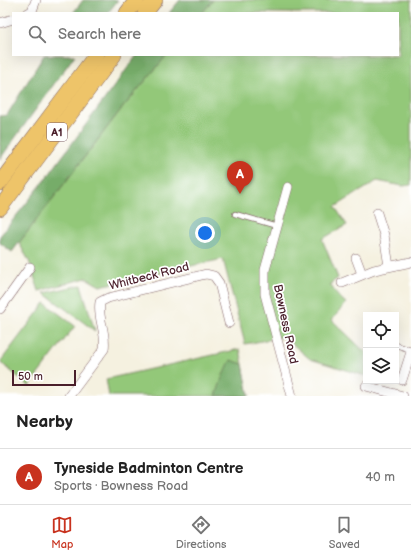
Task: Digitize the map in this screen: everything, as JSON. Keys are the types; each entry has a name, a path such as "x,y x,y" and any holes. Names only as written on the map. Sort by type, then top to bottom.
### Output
{"highway":[{"path":"128,12 137,0"},
{"path":"146,12 155,0"},
{"name":"A1","path":"0,184 95,56"},
{"name":"A1","path":"0,208 113,56"}],"street":[{"path":"30,12 32,11 36,0"},
{"path":"0,23 12,19"},
{"name":"Bowness Road","path":"288,187 264,270 265,294 292,396"},
{"path":"377,213 384,235 389,266"},
{"path":"356,258 362,274"},
{"path":"342,284 362,274 389,266 411,263"},
{"path":"0,309 30,267"},
{"name":"Whitbeck Road","path":"69,396 104,349 105,342 98,311 100,302 108,298 206,274 214,276 219,283 229,322"},
{"path":"402,380 411,351"},
{"path":"366,386 403,396"}],"lane":[{"path":"235,214 277,226"},
{"path":"399,346 411,351"}],"green space":[{"path":"83,0 118,0 109,12 74,12"},
{"path":"180,0 213,0 203,12 170,12"},
{"path":"213,0 411,0 411,185 403,186 377,181 335,207 347,225 322,239 338,278 330,284 337,295 346,303 332,320 363,350 363,375 310,359 284,337 245,344 223,259 100,286 86,278 39,291 29,261 19,243 119,112 166,56 399,56 399,12 203,12"},
{"path":"43,56 74,56 0,159 0,116 7,115"},
{"path":"136,56 166,56 119,112 12,252 0,243 0,236 45,180"},
{"path":"81,285 95,331 44,293"},
{"path":"45,303 75,326 29,386 0,362"},
{"path":"240,349 249,396 109,396 106,379"},
{"path":"231,360 243,364 249,396 216,396 223,375"}],"place":[{"name":"Tyneside Badminton Centre","path":"240,194"}]}
